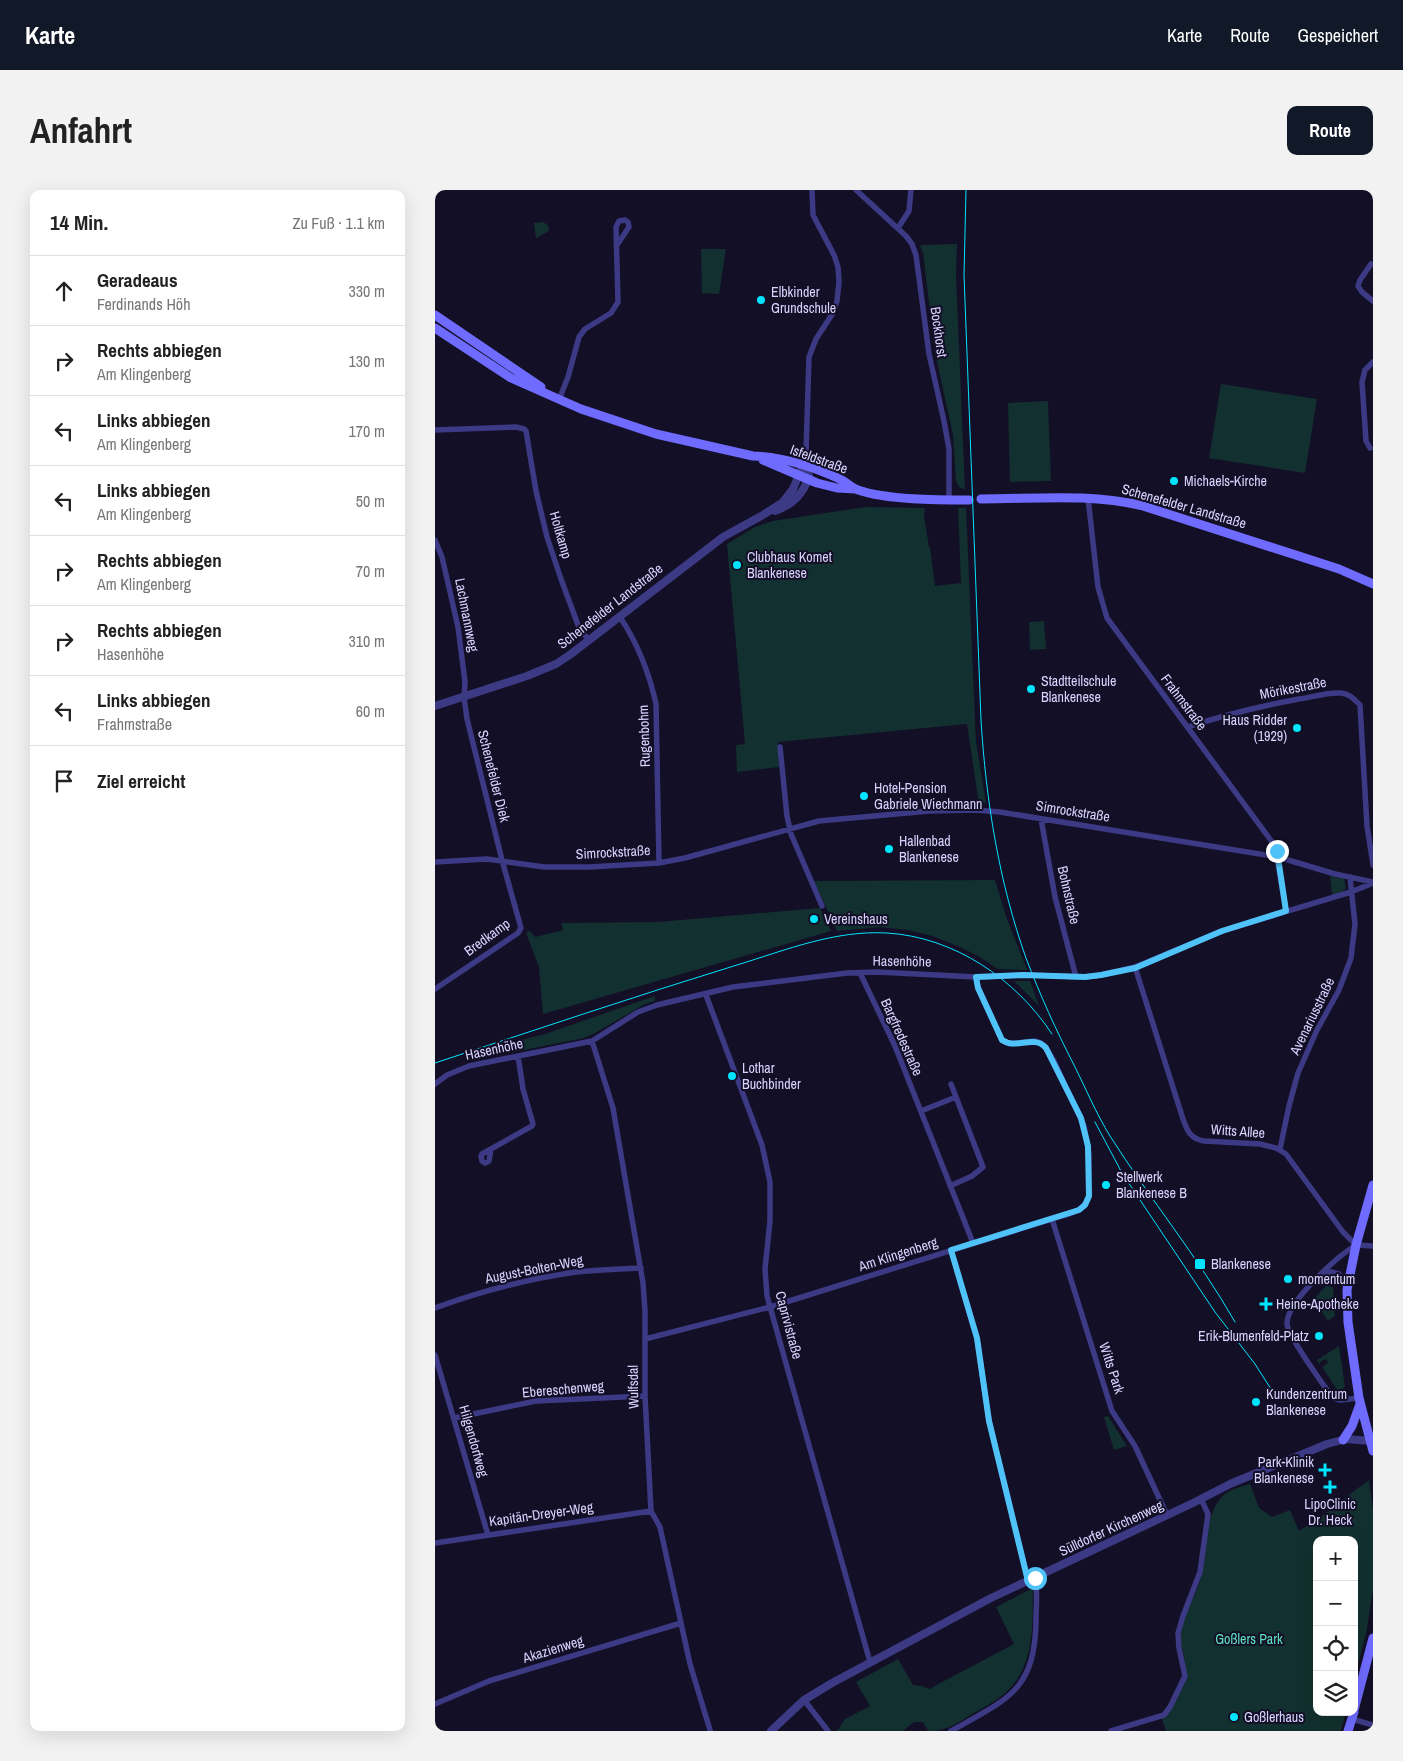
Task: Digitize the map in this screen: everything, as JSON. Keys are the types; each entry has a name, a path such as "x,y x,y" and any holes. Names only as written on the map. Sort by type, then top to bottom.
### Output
{"main road":[{"name":"Isfeldstraße","path":"435,315 559,400"},
{"name":"Isfeldstraße","path":"435,328 511,378 581,409 656,434 753,456 773,458 803,465 844,481 856,489"},
{"name":"Isfeldstraße","path":"753,456 837,488 856,489"},
{"path":"856,489 874,494 907,498 969,500"},
{"name":"Schenefelder Landstraße","path":"981,499 1088,498 1120,500 1339,568 1373,584"},
{"path":"1373,1185 1356,1245 1347,1290 1348,1322 1359,1401 1372,1441 1373,1451"},
{"path":"1343,1440 1352,1426 1359,1401"},
{"path":"1358,1695 1373,1638"},
{"path":"1348,1731 1352,1716"}],"street":[{"path":"803,465 809,357 816,340 833,313 837,301 839,282 834,255 813,215 812,190"},
{"name":"Bockhorst","path":"856,190 898,228 912,244 917,255 929,354 945,421 949,450 949,500"},
{"path":"898,228 909,211 911,190"},
{"path":"559,400 568,377 579,338 585,329 611,313 617,302 617,245"},
{"path":"1371,264 1359,280 1358,286 1373,302"},
{"path":"1370,448 1366,441 1362,382 1365,370 1373,362"},
{"name":"Holtkamp","path":"435,430 516,427 526,431 536,491 547,537 578,625 589,641"},
{"name":"Schenefelder Landstraße","path":"435,706 519,679 556,664 589,641 723,537 763,516 789,496 804,477 803,465"},
{"name":"Frahmstraße","path":"1088,498 1098,584 1104,611 1117,633 1275,846 1286,911"},
{"name":"Lachmannweg","path":"435,540 442,557 458,627 465,682 463,697"},
{"name":"Rugenbohm","path":"620,617 643,657 651,680 656,704 659,863"},
{"name":"Mörikestraße","path":"1188,728 1223,715 1305,698 1333,693 1343,693 1352,696 1360,705 1361,712 1367,826 1373,865"},
{"name":"Schenefelder Diek","path":"463,697 502,860"},
{"path":"780,747 789,828 822,906"},
{"name":"Simrockstraße","path":"435,862 502,860 544,867 589,867 659,863 693,856 819,821 929,811 975,810 1000,812 1063,824 1278,857 1306,867 1373,883"},
{"name":"Bohnstraße","path":"1041,819 1055,897 1075,977"},
{"name":"Bredkamp","path":"435,988 521,930 521,924 502,860"},
{"path":"1350,877 1351,892"},
{"name":"Hasenhöhe","path":"435,1084 458,1070 592,1041 638,1012 657,1005 706,995 733,987 847,973 877,972 976,977 1024,975 1075,977 1097,976 1135,968 1222,931 1351,892 1373,883"},
{"name":"Avenariusstraße","path":"1280,1149 1298,1074 1317,1030 1339,990 1351,958 1355,924 1351,892"},
{"name":"Witts Allee","path":"1135,968 1183,1119 1190,1135 1196,1140 1260,1144 1280,1149 1291,1159 1343,1232 1356,1245"},
{"name":"Bargfredestraße","path":"860,974 895,1046 973,1243"},
{"name":"Am Klingenberg","path":"645,1339 770,1307 1052,1219 1079,1210 1087,1202 1089,1196 1089,1155 1082,1121 1054,1060 1044,1045 1034,1041 1010,1044 1002,1040 978,988 976,977"},
{"name":"Caprivistraße","path":"706,995 762,1145 770,1182 770,1220 765,1284 870,1662"},
{"name":"Wulfsdal","path":"592,1041 613,1108 641,1268 645,1310 645,1396 651,1511 660,1527 690,1664 710,1730"},
{"path":"491,1149 533,1124 523,1089 518,1056"},
{"path":"950,1186 972,1176 983,1167 951,1084"},
{"path":"921,1111 955,1097"},
{"name":"Witts Park","path":"1052,1219 1113,1411 1135,1446 1167,1515"},
{"path":"1359,1401 1333,1398 1293,1339 1287,1324 1289,1312 1336,1259 1356,1245 1373,1246"},
{"path":"951,1250 977,1338 989,1421 1031,1579 1036,1641 1026,1675 1018,1687 1002,1702 951,1731"},
{"name":"August-Bolten-Weg","path":"435,1308 475,1293 527,1281 577,1272 641,1268"},
{"path":"1322,1273 1331,1272 1339,1274 1344,1280 1347,1290"},
{"name":"Hilgendorfweg","path":"435,1355 488,1535"},
{"name":"Ebereschenweg","path":"454,1418 536,1401 645,1396"},
{"name":"Sülldorfer Kirchenweg","path":"771,1731 804,1700 832,1683 991,1598 1230,1484 1294,1457 1343,1440 1372,1441"},
{"path":"1111,1731 1164,1715 1185,1676 1178,1633 1200,1572 1209,1514 1201,1499"},
{"name":"Kapitän-Dreyer-Weg","path":"435,1543 651,1511"},
{"name":"Akazienweg","path":"435,1704 489,1681 681,1623"},
{"path":"804,1700 828,1731"},
{"path":"1357,1716 1373,1725"}],"green space":[{"path":"543,222 548,225 549,231 536,238 534,223"},
{"path":"957,244 956,276 965,490 959,487 956,481 953,435 935,352 923,253 920,245"},
{"path":"701,249 726,249 719,294 702,293"},
{"path":"1221,384 1317,399 1305,473 1209,458"},
{"path":"1048,401 1051,481 1010,482 1008,403"},
{"path":"865,507 925,508 924,516 935,586 961,583 958,508 966,508 976,742 986,803 979,804 967,724 778,742 779,767 737,772 736,745 745,744 727,544 755,527 773,521"},
{"path":"1044,621 1046,649 1030,650 1029,622"},
{"path":"1330,876 1344,879 1346,888 1344,891 1332,895"},
{"path":"995,880 1007,919 1027,970 998,969 960,947 932,936 908,930 880,927 837,931 814,881"},
{"path":"820,908 831,931 543,1014 539,967 526,933 530,931 535,937 563,930 561,923 658,922"},
{"path":"1014,981 1030,981 1039,1006"},
{"path":"655,996 655,1001 645,1004 584,1038 519,1051 470,1057 469,1053 545,1034"},
{"path":"1326,1286 1333,1287 1335,1316 1328,1321 1314,1299"},
{"path":"1339,1346 1345,1387 1338,1391 1322,1367 1328,1363 1326,1359 1320,1362 1320,1365 1317,1360"},
{"path":"1108,1416 1127,1446 1114,1450 1104,1417"},
{"name":"Goßlers Park","path":"1369,1480 1373,1510 1373,1590 1366,1634 1358,1664 1358,1536 1313,1536 1313,1716 1345,1716 1341,1731 1166,1731 1161,1716 1173,1700 1185,1672 1181,1639 1182,1628 1201,1577 1211,1517 1220,1499 1230,1491 1250,1484 1259,1508 1272,1517 1290,1510 1299,1531 1331,1510"},
{"path":"1033,1588 1032,1632 1027,1659 1014,1684 1000,1698 941,1730 928,1731 923,1722 914,1722 903,1731 837,1731 845,1719 870,1706 856,1682 898,1659 913,1685 929,1689 1014,1644 996,1607"}],"tram line":[{"path":"966,190 964,275 981,720 986,781 1001,871 1008,900 1031,972 1100,1119 1125,1159 1221,1298 1235,1322"},
{"path":"435,1063 792,947 830,938 868,933 912,936 959,952 981,964 1002,979 1020,996 1052,1034"},
{"path":"1095,1122 1122,1173 1215,1312 1255,1364 1271,1389"}],"place":[{"name":"Elbkinder Grundschule","path":"761,300"},
{"name":"Michaels-Kirche","path":"1174,481"},
{"name":"Clubhaus Komet Blankenese","path":"737,565"},
{"name":"Stadtteilschule Blankenese","path":"1031,689"},
{"name":"Haus Ridder (1929)","path":"1297,728"},
{"name":"Hotel-Pension Gabriele Wiechmann","path":"864,796"},
{"name":"Hallenbad Blankenese","path":"889,849"},
{"name":"Vereinshaus","path":"814,919"},
{"name":"Lothar Buchbinder","path":"732,1076"},
{"name":"Stellwerk Blankenese B","path":"1106,1185"},
{"name":"Blankenese","path":"1200,1264"},
{"name":"momentum","path":"1288,1279"},
{"name":"Heine-Apotheke","path":"1266,1304"},
{"name":"Erik-Blumenfeld-Platz","path":"1319,1336"},
{"name":"Kundenzentrum Blankenese","path":"1256,1402"},
{"name":"Park-Klinik Blankenese","path":"1325,1470"},
{"name":"LipoClinic Dr. Heck","path":"1330,1487"},
{"name":"Goßlerhaus","path":"1234,1717"}],"route":[{"path":"1035,1578 1028,1581 989,1421 977,1338 951,1250 1083,1208 1089,1196 1089,1155 1084,1126 1054,1060 1041,1043 1034,1041 1010,1044 1002,1040 978,988 976,977 1024,975 1085,977 1135,968 1222,931 1286,911 1277,851"}]}
